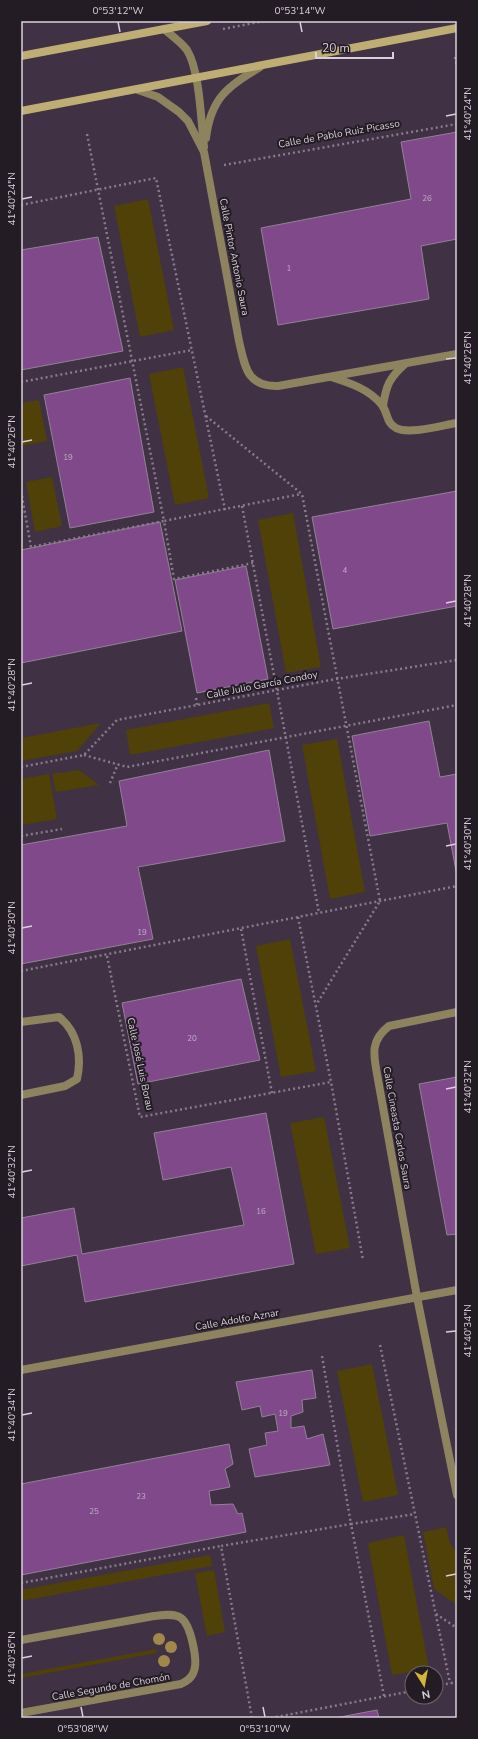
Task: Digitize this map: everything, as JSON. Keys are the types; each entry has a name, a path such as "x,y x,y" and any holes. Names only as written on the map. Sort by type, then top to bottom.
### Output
{"main road":[{"path":"21,56 208,21"},
{"path":"21,112 457,28"}],"street":[{"path":"164,29 187,51 192,60 196,78 204,152"},
{"path":"204,152 208,118 216,102 234,82 260,67"},
{"name":"Calle Pintor Antonio Saura","path":"138,90 158,97 179,112 188,121 204,152 239,341 245,365 252,379 266,386 278,386 457,354"},
{"path":"383,406 386,386 394,373 405,363"},
{"name":"Calle Pintor Antonio Saura","path":"328,377 351,383 368,393 383,406 388,422 396,429 408,431 457,422"},
{"name":"Calle Cineasta Carlos Saura","path":"447,1014 457,1009"},
{"name":"Calle Cineasta Carlos Saura","path":"457,1012 389,1026 380,1033 374,1050 417,1297 457,1495"},
{"path":"21,1022 59,1018 68,1024 76,1039 80,1065 77,1079 65,1086 21,1095"},
{"name":"Calle Adolfo Aznar","path":"21,1370 457,1290"},
{"name":"Calle Segundo de Chomón","path":"21,1640 154,1616 174,1615 181,1618 187,1624 191,1634 196,1665 191,1678 181,1684 21,1713"}],"path":[{"path":"455,57 457,66"},
{"name":"Calle de Pablo Ruiz Picasso","path":"224,164 457,124"},
{"path":"86,134 133,361 174,579 253,563"},
{"path":"21,205 156,178 225,510"},
{"path":"21,382 192,350"},
{"path":"206,416 302,494 336,679 380,901 316,1005"},
{"path":"21,491 31,547 302,494"},
{"path":"242,506 319,913"},
{"name":"Calle Julio García Condoy","path":"84,755 117,720 336,679 457,660"},
{"path":"196,698 197,705"},
{"path":"21,767 84,755 127,767 457,705"},
{"path":"110,783 118,764"},
{"path":"21,836 62,829"},
{"path":"21,971 107,956 457,886"},
{"path":"298,917 331,1082 363,1260"},
{"path":"241,929 272,1093"},
{"name":"Calle José Luis Borau","path":"107,956 140,1117 331,1082"},
{"path":"380,1345 450,1683"},
{"path":"322,1356 351,1524 384,1696"},
{"path":"21,1583 221,1546 416,1514"},
{"path":"221,1546 252,1718"},
{"path":"436,1613 457,1628"},
{"path":"444,1684 457,1682"},
{"path":"271,1718 404,1692"}],"shaded area":[{"path":"148,199 174,330 140,337 114,206"},
{"path":"183,367 209,498 175,505 149,374"},
{"path":"39,400 47,441 21,446 21,403"},
{"path":"52,477 62,526 35,532 26,482"},
{"path":"293,513 321,667 286,673 258,520"},
{"path":"269,703 274,728 130,755 126,730"},
{"path":"101,723 77,751 21,761 21,738"},
{"path":"337,739 365,892 330,899 302,745"},
{"path":"79,770 99,785 56,792 52,774"},
{"path":"49,774 57,819 21,825 21,779"},
{"path":"290,939 316,1071 281,1077 256,946"},
{"path":"324,1117 350,1248 316,1254 290,1123"},
{"path":"372,1364 398,1495 363,1502 337,1371"},
{"path":"446,1527 450,1543 457,1554 457,1605 434,1589 423,1532"},
{"path":"404,1535 428,1665 404,1665 404,1673 392,1675 368,1543"},
{"path":"210,1555 212,1566 21,1601 21,1590"},
{"path":"214,1570 225,1632 207,1636 195,1573"},
{"path":"156,1649 157,1653 21,1678 21,1674"}],"building":[{"path":"457,132 457,239 421,246 429,299 278,325 261,228 411,199 401,142"},
{"path":"98,237 123,351 21,370 21,250"},
{"path":"130,378 154,512 70,528 44,395"},
{"path":"457,491 457,606 333,629 312,517"},
{"path":"160,522 182,631 21,663 21,550"},
{"path":"246,566 268,679 197,693 175,580"},
{"path":"429,721 440,777 457,774 457,876 447,823 370,836 352,736"},
{"path":"269,750 285,841 138,867 153,939 21,964 21,845 127,826 119,781"},
{"path":"241,979 260,1060 138,1084 122,1003"},
{"path":"457,1077 457,1234 447,1235 419,1084"},
{"path":"266,1113 294,1264 85,1302 77,1255 21,1266 21,1218 74,1208 82,1254 244,1225 231,1167 163,1180 154,1133"},
{"path":"312,1370 316,1398 302,1400 303,1412 291,1416 291,1428 304,1426 307,1439 323,1434 330,1465 255,1477 249,1449 267,1445 265,1433 278,1431 275,1414 262,1417 260,1406 242,1410 236,1382"},
{"path":"229,1444 233,1464 225,1469 230,1487 209,1491 211,1505 233,1504 238,1514 242,1513 246,1532 21,1575 21,1484"},
{"path":"377,1710 379,1718 335,1718"}]}
